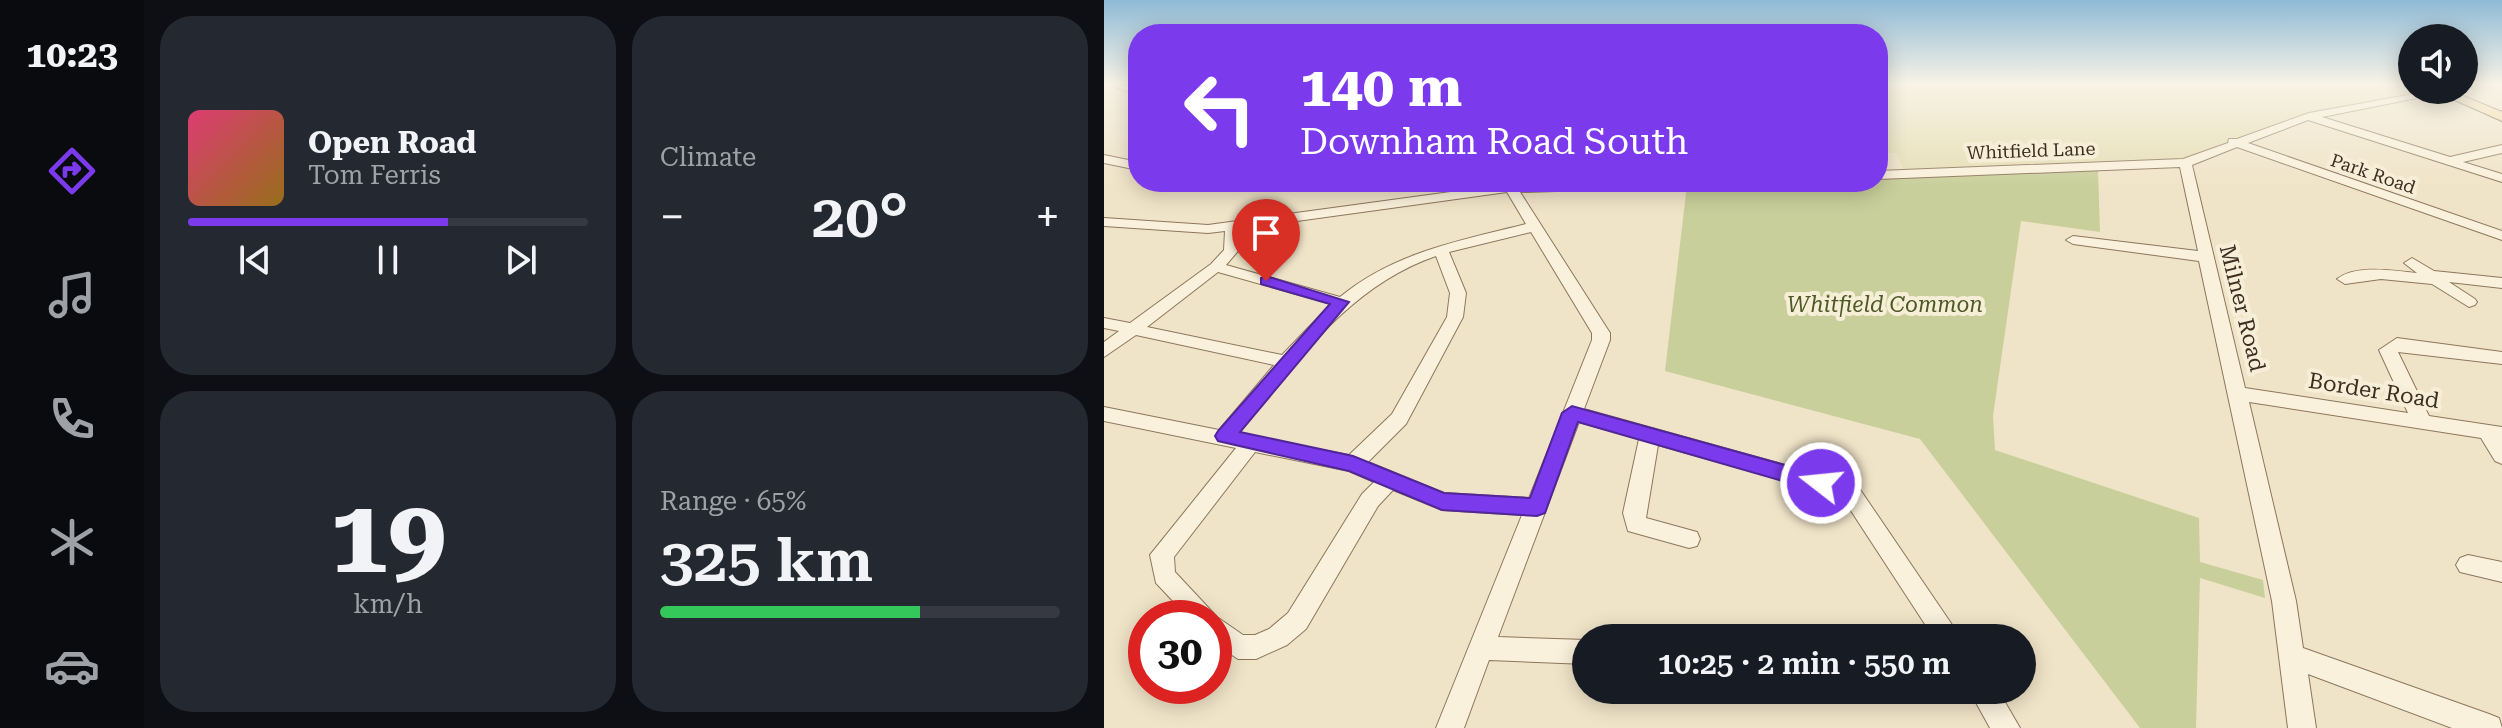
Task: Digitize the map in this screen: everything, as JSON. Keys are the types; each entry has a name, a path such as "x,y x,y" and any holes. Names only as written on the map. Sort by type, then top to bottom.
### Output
{"street":[{"path":"2185,163 2233,142 2303,118"},
{"path":"2315,118 2502,178"},
{"name":"Park Road","path":"2233,142 2297,167 2502,236"},
{"path":"2447,162 2502,149"},
{"path":"1104,159 1128,164"},
{"name":"Whitfield Lane","path":"1888,175 2185,163"},
{"name":"Milner Road","path":"2185,163 2284,601 2302,728"},
{"path":"1104,222 1188,228 1232,226 1462,192"},
{"path":"1450,728 1601,340 1601,333 1513,192"},
{"path":"1104,351 1216,267 1231,251 1232,226"},
{"path":"1225,436 1341,302 1383,273 1442,252 1533,227"},
{"path":"2073,240 2094,238 2206,257"},
{"path":"1353,464 1399,419 1455,317 1458,293 1442,252"},
{"path":"2412,263 2469,302"},
{"path":"1216,267 1341,302"},
{"path":"2352,274 2502,283"},
{"path":"1104,323 1289,362"},
{"path":"2422,421 2388,350 2397,344 2502,358"},
{"name":"Border Road","path":"2239,394 2495,433"},
{"path":"1572,413 1849,491 1939,624"},
{"path":"1104,414 1353,464 1442,501 1537,507"},
{"path":"2495,433 2502,456"},
{"path":"1650,435 1634,513 1636,525 1689,540"},
{"path":"1187,600 1164,576 1162,555 1250,444"},
{"path":"1232,642 1238,647 1256,647 1278,637 1297,621 1370,500 1391,478"},
{"path":"2468,565 2502,572"},
{"path":"1482,648 1572,651"},
{"path":"2290,655 2489,728"},
{"path":"1991,704 2006,728"}],"shaded area":[{"path":"1888,118 2296,118 2176,161 1905,172 1896,153 1888,153"}],"green space":[{"name":"Whitfield Common","path":"2098,169 2100,232 2021,221 1993,416 1995,450 2199,518 2200,562 2263,580 2265,598 2200,578 2196,728 2140,728 1920,439 1665,371 1686,192 1888,192 1888,178"}],"route":[{"path":"1266,281 1341,302 1225,436 1250,444 1353,464 1442,501 1537,507 1572,413 1821,483"}]}
